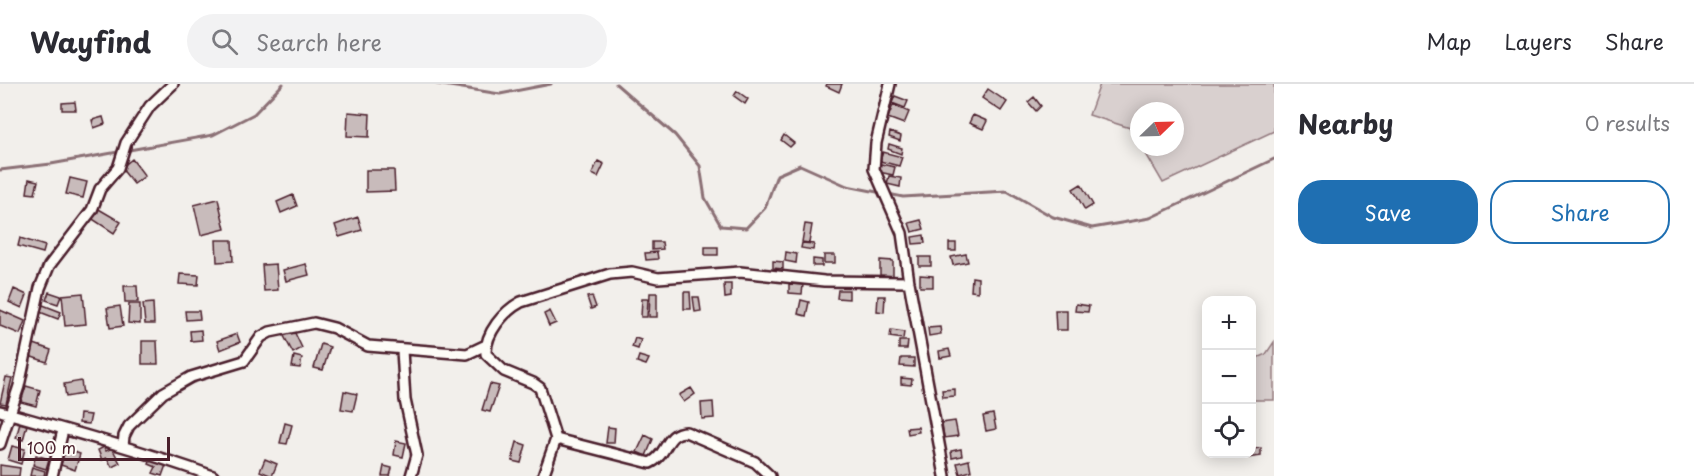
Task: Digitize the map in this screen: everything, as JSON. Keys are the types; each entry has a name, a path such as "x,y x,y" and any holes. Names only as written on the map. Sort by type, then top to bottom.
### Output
{"street":[{"path":"0,444 5,412 19,386 40,288 49,266 92,210 100,189 118,168 126,143 150,106 173,84"},
{"path":"890,84 876,143 874,169 902,233 945,476"},
{"path":"543,476 556,439 540,388 532,382 504,371 486,354 486,345 508,308 610,274 632,272 658,278 740,272 824,281 909,282"},
{"path":"123,446 124,436 129,426 163,393 190,377 244,361 261,337 270,332 314,323 334,328 368,346 467,354 486,345"},
{"path":"402,350 405,400 417,455 411,476"},
{"path":"5,412 123,446 213,476"},
{"path":"52,476 63,430"},
{"path":"556,439 650,462 657,459 664,451 670,437 677,432 686,432 755,462 770,476"}],"shaded area":[{"path":"1100,84 1274,84 1274,131 1163,183 1147,156 1184,156 1184,102 1130,102 1130,128 1089,115"},
{"path":"1274,342 1274,400 1256,400 1256,358 1266,354"}],"building":[{"path":"827,84 842,84 839,92 826,86"},
{"path":"988,89 1007,102 1001,111 982,98"},
{"path":"737,91 748,99 745,104 734,96"},
{"path":"895,96 908,101 905,108 892,103"},
{"path":"1034,97 1041,106 1036,111 1028,102"},
{"path":"75,102 76,110 62,110 62,103"},
{"path":"893,105 909,112 904,124 888,118"},
{"path":"348,112 370,114 369,137 347,136"},
{"path":"973,115 987,121 983,129 969,123"},
{"path":"103,117 105,124 94,128 92,120"},
{"path":"890,132 901,136 900,141 889,137"},
{"path":"784,135 794,143 790,147 781,140"},
{"path":"889,144 902,148 901,154 888,149"},
{"path":"883,152 902,157 899,166 880,161"},
{"path":"132,159 145,176 134,184 121,168"},
{"path":"598,161 604,164 598,177 592,174"},
{"path":"881,164 895,167 893,175 879,172"},
{"path":"366,170 394,170 395,191 366,192"},
{"path":"889,176 901,178 900,187 887,184"},
{"path":"70,178 87,182 83,198 66,194"},
{"path":"29,179 38,181 35,194 27,193"},
{"path":"1081,184 1093,205 1085,210 1073,189"},
{"path":"293,195 297,206 281,213 277,202"},
{"path":"218,199 225,229 201,235 194,205"},
{"path":"97,208 121,222 114,233 91,218"},
{"path":"358,217 362,230 339,237 335,225"},
{"path":"921,220 924,229 912,232 909,223"},
{"path":"805,224 812,225 809,243 802,242"},
{"path":"924,235 925,243 913,244 912,237"},
{"path":"20,238 45,246 43,253 18,246"},
{"path":"216,240 232,240 233,261 217,262"},
{"path":"652,242 662,242 663,249 652,250"},
{"path":"802,243 814,244 813,250 801,248"},
{"path":"949,243 956,243 956,251 949,251"},
{"path":"705,247 718,247 718,255 705,255"},
{"path":"657,252 658,259 646,260 645,253"},
{"path":"786,252 797,254 796,263 785,261"},
{"path":"966,254 968,262 953,265 951,257"},
{"path":"824,255 835,255 835,263 824,263"},
{"path":"919,257 931,257 931,266 919,266"},
{"path":"813,259 822,260 822,266 813,266"},
{"path":"880,260 893,261 893,276 880,275"},
{"path":"773,261 783,262 783,269 773,268"},
{"path":"276,264 278,290 264,291 262,265"},
{"path":"306,264 309,275 286,281 283,270"},
{"path":"180,274 199,275 198,285 179,284"},
{"path":"920,275 933,276 933,287 920,287"},
{"path":"972,277 978,278 978,292 971,291"},
{"path":"724,284 731,284 731,297 725,298"},
{"path":"789,284 803,285 802,294 789,293"},
{"path":"124,286 137,286 138,302 125,302"},
{"path":"14,289 27,295 22,308 9,302"},
{"path":"838,290 849,290 849,299 837,298"},
{"path":"49,292 61,296 58,304 46,300"},
{"path":"684,292 690,292 691,309 684,309"},
{"path":"83,293 86,324 65,326 62,295"},
{"path":"650,293 657,293 657,317 649,317"},
{"path":"592,296 596,307 591,309 587,297"},
{"path":"878,296 885,296 884,312 877,311"},
{"path":"693,297 699,297 701,311 695,312"},
{"path":"642,299 648,299 647,317 641,317"},
{"path":"801,300 809,302 806,316 798,314"},
{"path":"153,303 154,324 145,324 143,304"},
{"path":"129,304 140,304 140,324 128,323"},
{"path":"1076,304 1089,306 1088,312 1075,311"},
{"path":"43,305 61,312 58,319 40,312"},
{"path":"120,306 123,326 110,328 107,308"},
{"path":"0,310 25,321 20,334 0,326"},
{"path":"1055,310 1067,310 1067,330 1056,330"},
{"path":"185,311 199,311 200,319 186,320"},
{"path":"550,311 556,323 549,326 544,314"},
{"path":"940,327 941,334 929,336 928,328"},
{"path":"201,330 202,340 191,341 190,331"},
{"path":"891,330 904,332 903,339 890,337"},
{"path":"294,331 302,348 293,353 284,336"},
{"path":"237,334 240,342 220,350 217,341"},
{"path":"635,338 641,340 638,349 632,347"},
{"path":"142,341 157,341 158,364 142,364"},
{"path":"899,341 908,341 907,349 899,349"},
{"path":"34,344 51,350 47,362 29,356"},
{"path":"321,344 330,347 323,370 314,368"},
{"path":"949,349 951,356 940,358 939,351"},
{"path":"294,356 302,358 300,368 292,367"},
{"path":"639,356 649,359 646,365 637,362"},
{"path":"901,358 914,358 914,367 900,366"},
{"path":"6,377 12,378 6,404 0,403"},
{"path":"901,378 912,379 911,385 901,384"},
{"path":"81,381 83,394 66,397 64,384"},
{"path":"490,384 499,386 490,412 482,410"},
{"path":"26,386 40,390 36,406 21,402"},
{"path":"691,388 695,394 684,402 679,395"},
{"path":"955,389 955,396 943,397 942,390"},
{"path":"344,391 357,394 353,411 341,409"},
{"path":"713,402 714,418 702,419 701,403"},
{"path":"80,414 91,415 89,424 79,423"},
{"path":"993,414 996,429 986,431 983,416"},
{"path":"955,421 958,436 944,438 942,423"},
{"path":"20,423 27,425 23,440 16,438"},
{"path":"285,423 292,425 287,444 280,443"},
{"path":"608,427 615,428 614,443 606,443"},
{"path":"918,427 919,432 908,434 907,428"},
{"path":"645,435 653,439 646,456 637,452"},
{"path":"396,441 406,443 403,457 394,455"},
{"path":"517,442 526,445 521,463 512,461"},
{"path":"12,446 25,449 21,464 8,460"},
{"path":"104,447 106,451 112,448 120,463 112,467 107,458 102,460 98,450"},
{"path":"1261,448 1261,456 1256,457 1256,449"},
{"path":"65,449 80,454 75,470 61,465"},
{"path":"961,449 962,456 952,458 951,451"},
{"path":"36,455 49,459 46,469 33,465"},
{"path":"151,459 166,465 162,476 153,473 156,467 149,464"},
{"path":"265,459 277,464 272,476 260,471"},
{"path":"969,460 971,471 960,474 957,463"},
{"path":"0,465 20,468 19,476 0,476"},
{"path":"384,466 392,468 390,476 382,476"},
{"path":"32,467 45,471 44,476 30,476"}],"waterway":[{"path":"0,170 51,164 213,135 254,114 283,84"},
{"path":"437,84 500,94 551,84"},
{"path":"616,84 675,135 700,166 705,198 721,226 746,228 765,208 777,175 800,165 847,186 882,193"},
{"path":"888,194 903,197 1007,191 1053,217 1092,228 1150,218 1274,159"}]}
